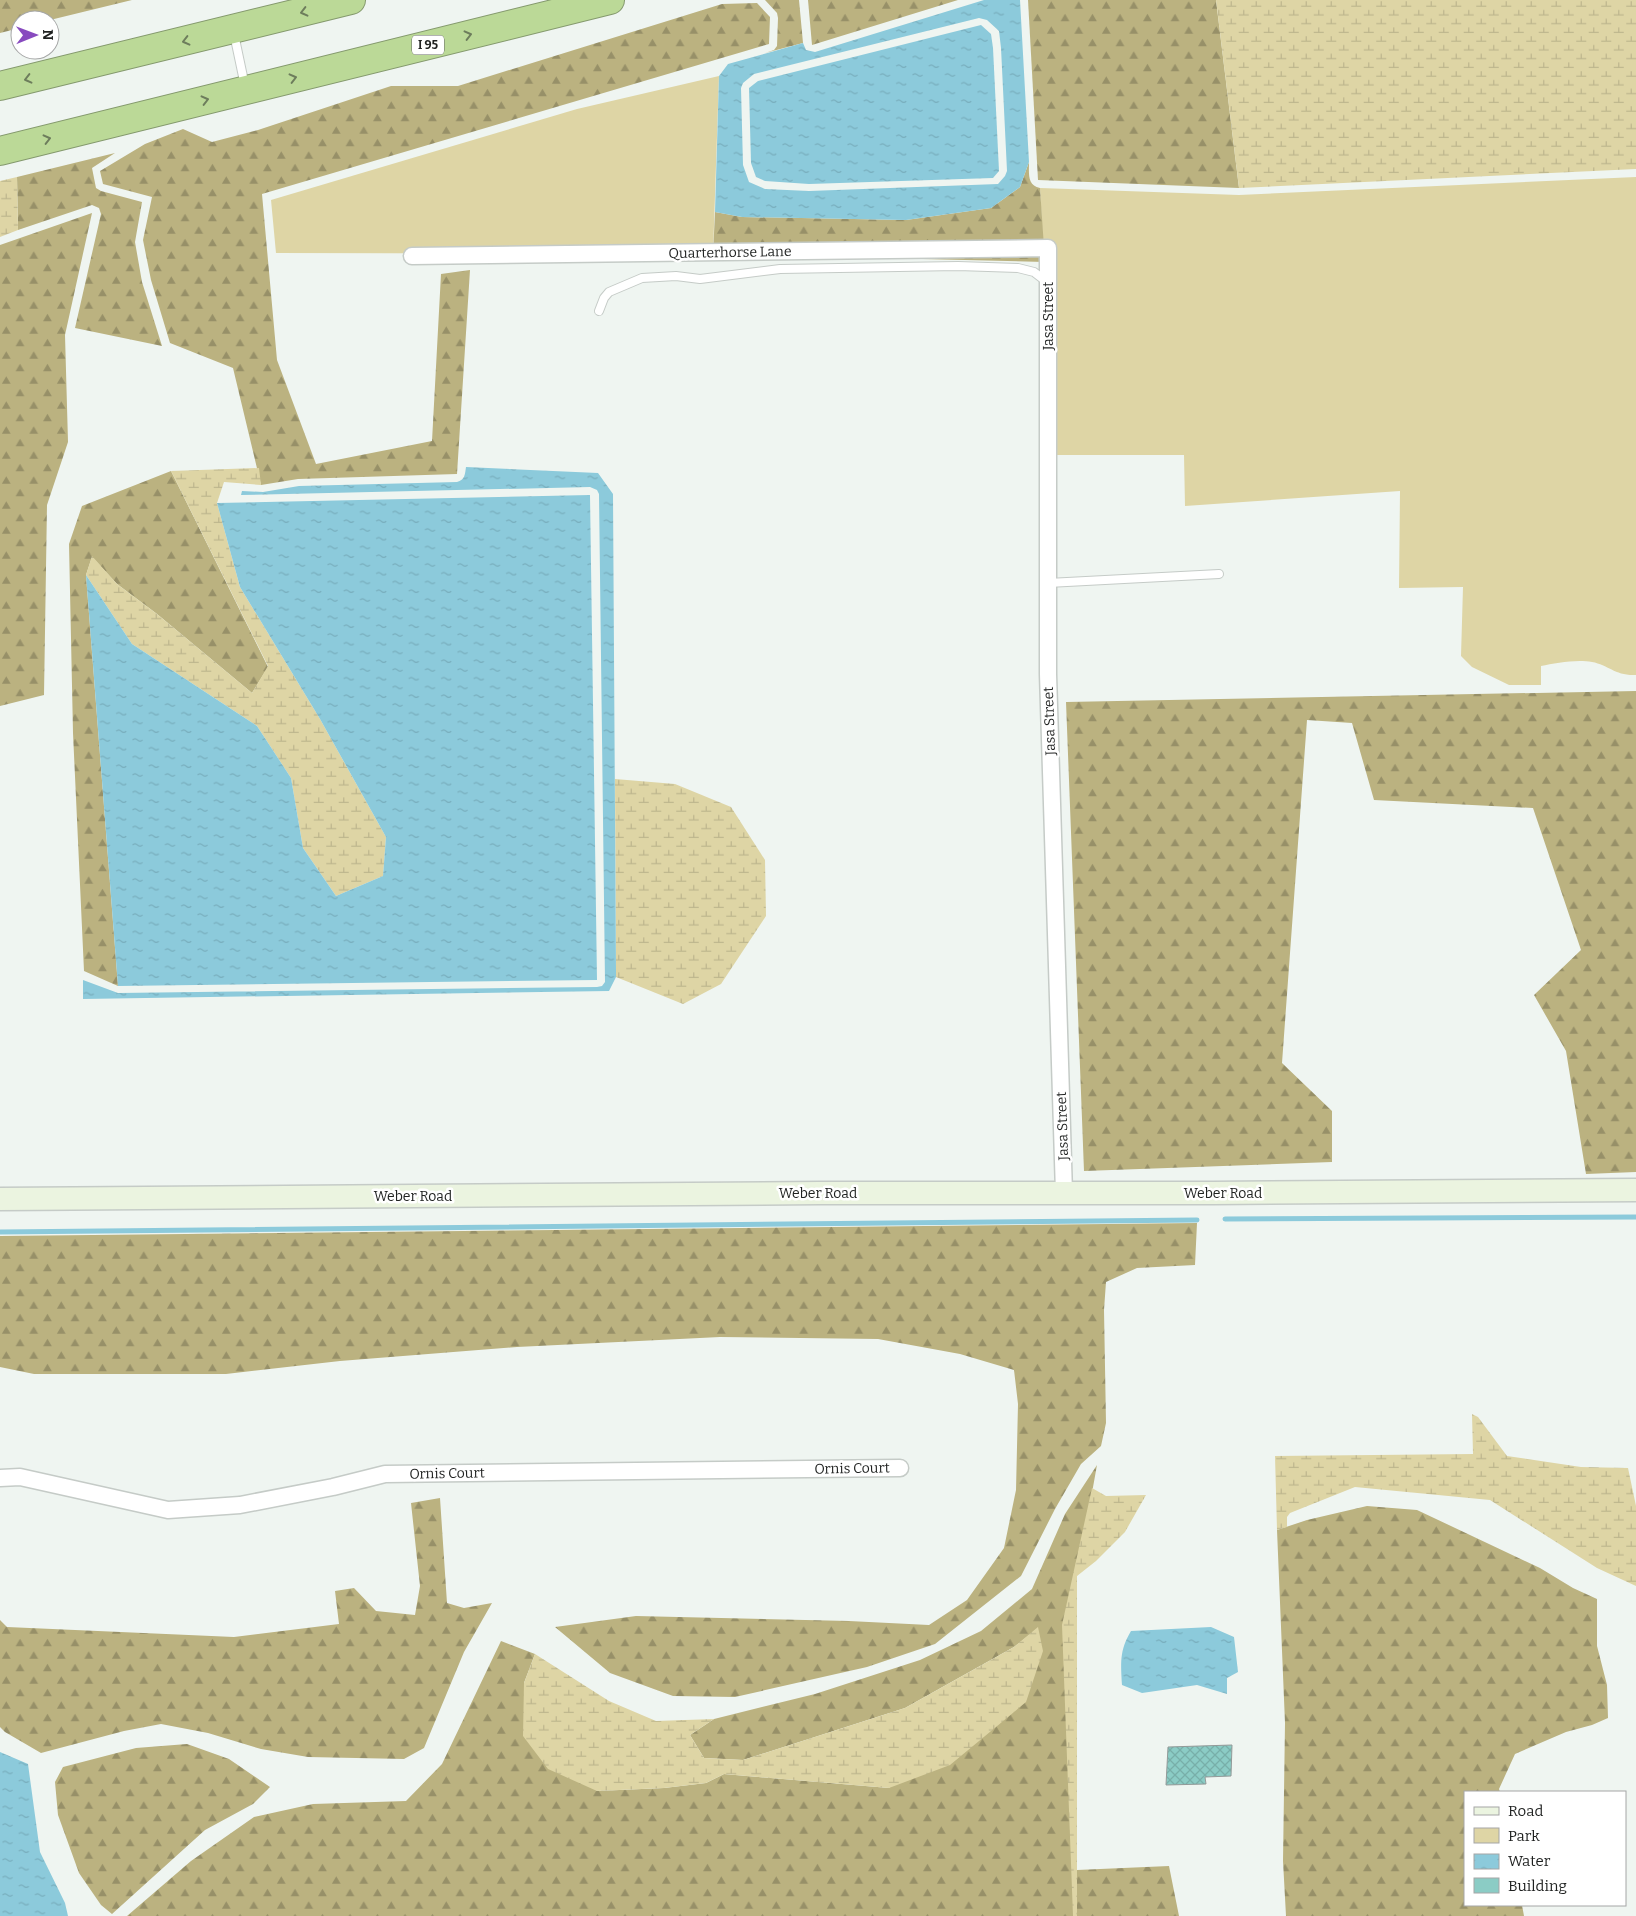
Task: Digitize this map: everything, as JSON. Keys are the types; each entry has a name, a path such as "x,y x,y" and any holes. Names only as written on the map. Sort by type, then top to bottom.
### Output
{"highway":[{"path":"0,86 351,0"},
{"name":"I 95","path":"0,151 610,0"}],"street":[{"name":"Quarterhorse Lane","path":"412,256 1048,248"},
{"name":"Jasa Street","path":"1048,248 1048,684 1064,1193"},
{"name":"Weber Road","path":"0,1199 810,1193 1636,1190"},
{"name":"Ornis Court","path":"0,1478 20,1477 168,1510 240,1505 333,1487 385,1474 900,1468"}],"lane":[{"path":"233,29 246,90"},
{"path":"599,311 604,298 609,292 642,278 676,276 700,279 780,268 958,266 1018,268 1034,272 1048,284"},
{"path":"1048,583 1219,574"}],"green space":[{"path":"0,0 132,0 60,18 60,10 10,10 10,30 0,33"},
{"path":"765,0 799,0 803,43 765,53 774,50 777,46 778,18 777,13"},
{"path":"808,0 958,0 812,45"},
{"path":"1028,0 1216,0 1239,188 1038,180"},
{"path":"1216,0 1636,0 1636,169 1239,188"},
{"path":"757,3 770,17 769,44 262,194 277,360 316,464 432,441 441,274 470,270 457,474 298,479 261,485 233,368 170,343 151,280 143,240 152,197 103,184 100,171 145,144 183,129 212,142 258,130 391,86 458,86 722,4"},
{"path":"719,76 713,254 276,253 271,200 577,109"},
{"path":"115,153 92,168 96,188 142,202 135,242 142,282 162,346 75,328 101,214 99,208 92,205 18,230 17,177"},
{"path":"1029,162 1031,182 1040,188 1045,262 713,254 715,212 742,217 906,220 991,208 1020,187"},
{"path":"17,177 18,230 0,237 0,181"},
{"path":"1636,177 1636,675 1623,674 1592,662 1573,661 1541,666 1541,685 1509,685 1472,667 1461,656 1463,587 1399,588 1400,491 1185,506 1184,455 1054,455 1040,188 1239,195"},
{"path":"92,213 65,335 68,442 47,505 44,695 0,706 0,245"},
{"path":"259,468 261,485 224,482 217,503 240,587 320,719 386,837 383,876 336,896 303,848 291,778 257,726 132,644 86,575 92,556 117,584 157,614 252,693 268,666 171,471"},
{"path":"171,471 268,667 252,693 157,614 117,584 92,557 86,575 118,986 84,971 73,733 69,544 82,506"},
{"path":"1636,691 1636,1172 1586,1174 1566,1051 1534,995 1581,950 1533,808 1374,800 1352,723 1307,720 1282,1063 1332,1111 1332,1162 1084,1171 1066,702"},
{"path":"615,779 675,784 731,807 765,860 766,916 721,984 683,1004 616,977"},
{"path":"1197,1223 1195,1265 1137,1268 1106,1282 1104,1310 1106,1423 1101,1446 1081,1464 1055,1509 1021,1576 935,1644 867,1667 735,1697 673,1696 610,1673 555,1627 636,1616 849,1621 929,1625 967,1600 1004,1548 1016,1490 1018,1404 1014,1370 960,1354 878,1339 720,1337 517,1347 340,1361 226,1374 34,1374 0,1367 0,1236"},
{"path":"1472,1414 1478,1417 1507,1456 1581,1467 1628,1468 1636,1506 1636,1586 1597,1568 1490,1500 1355,1487 1290,1513 1287,1517 1287,1527 1277,1530 1275,1456 1473,1454"},
{"path":"1097,1465 1077,1576 1077,1870 1169,1866 1179,1916 127,1916 191,1861 254,1817 313,1804 406,1801 442,1764 501,1641 535,1654 524,1683 597,1791 664,1788 706,1783 724,1774 889,1788 1038,1628 1014,1647 905,1708 743,1760 704,1758 690,1735 714,1719 815,1694 920,1660 981,1631 1032,1589 1065,1514"},
{"path":"1092,1488 1106,1496 1146,1495 1125,1532 1096,1561 1077,1576 1077,1916 1073,1916 1062,1625"},
{"path":"440,1498 447,1603 464,1608 492,1603 464,1652 424,1748 404,1759 308,1757 261,1749 208,1733 161,1724 124,1731 41,1753 5,1732 0,1727 0,1620 7,1627 234,1637 339,1624 335,1591 354,1588 376,1611 415,1615 420,1586 411,1503"},
{"path":"1367,1506 1417,1510 1540,1568 1573,1588 1597,1599 1597,1646 1607,1685 1608,1718 1592,1725 1566,1732 1515,1754 1500,1791 1464,1791 1464,1906 1522,1906 1524,1916 1286,1916 1283,1861 1285,1723 1277,1530 1307,1520"},
{"path":"1038,1627 1043,1651 1026,1702 950,1765 889,1788 724,1774 706,1783 664,1788 597,1791 548,1769 523,1736 524,1683 535,1654 609,1701 656,1721 714,1719 690,1735 704,1758 743,1760 905,1708 1014,1647"},
{"path":"187,1744 229,1759 270,1787 253,1804 205,1830 112,1914 101,1905 79,1873 58,1815 55,1782 63,1767 136,1748"}],"water":[{"path":"984,0 1020,0 1029,162 1020,187 991,208 906,220 742,217 715,212 719,76 728,64 803,43 806,50 815,52","holes":["979,18 987,20 999,31 1001,48 1007,171 998,184 809,191 765,189 749,182 743,165 741,88 743,83 754,74"]},
{"path":"981,25 991,34 993,48 999,171 993,178 809,184 765,181 756,177 751,163 749,88 758,81"},
{"path":"466,467 598,473 613,494 616,977 609,991 83,999 83,980 118,993 597,987 602,986 605,982 599,494 597,490 590,487 241,495 242,491 263,492 299,486 457,482 463,478"},
{"path":"590,495 597,980 118,986 86,575 132,644 257,726 291,778 303,848 336,896 383,876 386,837 320,719 240,587 217,503"},
{"path":"1211,1627 1234,1637 1238,1672 1227,1678 1227,1694 1197,1685 1142,1693 1122,1685 1121,1664 1124,1645 1131,1631"},
{"path":"0,1752 28,1764 40,1852 65,1903 68,1916 0,1916"}],"building":[{"path":"1232,1745 1231,1776 1205,1777 1206,1784 1166,1785 1168,1747"}],"waterway":[{"path":"1225,1219 1636,1217"},
{"path":"0,1232 1197,1220"}]}
